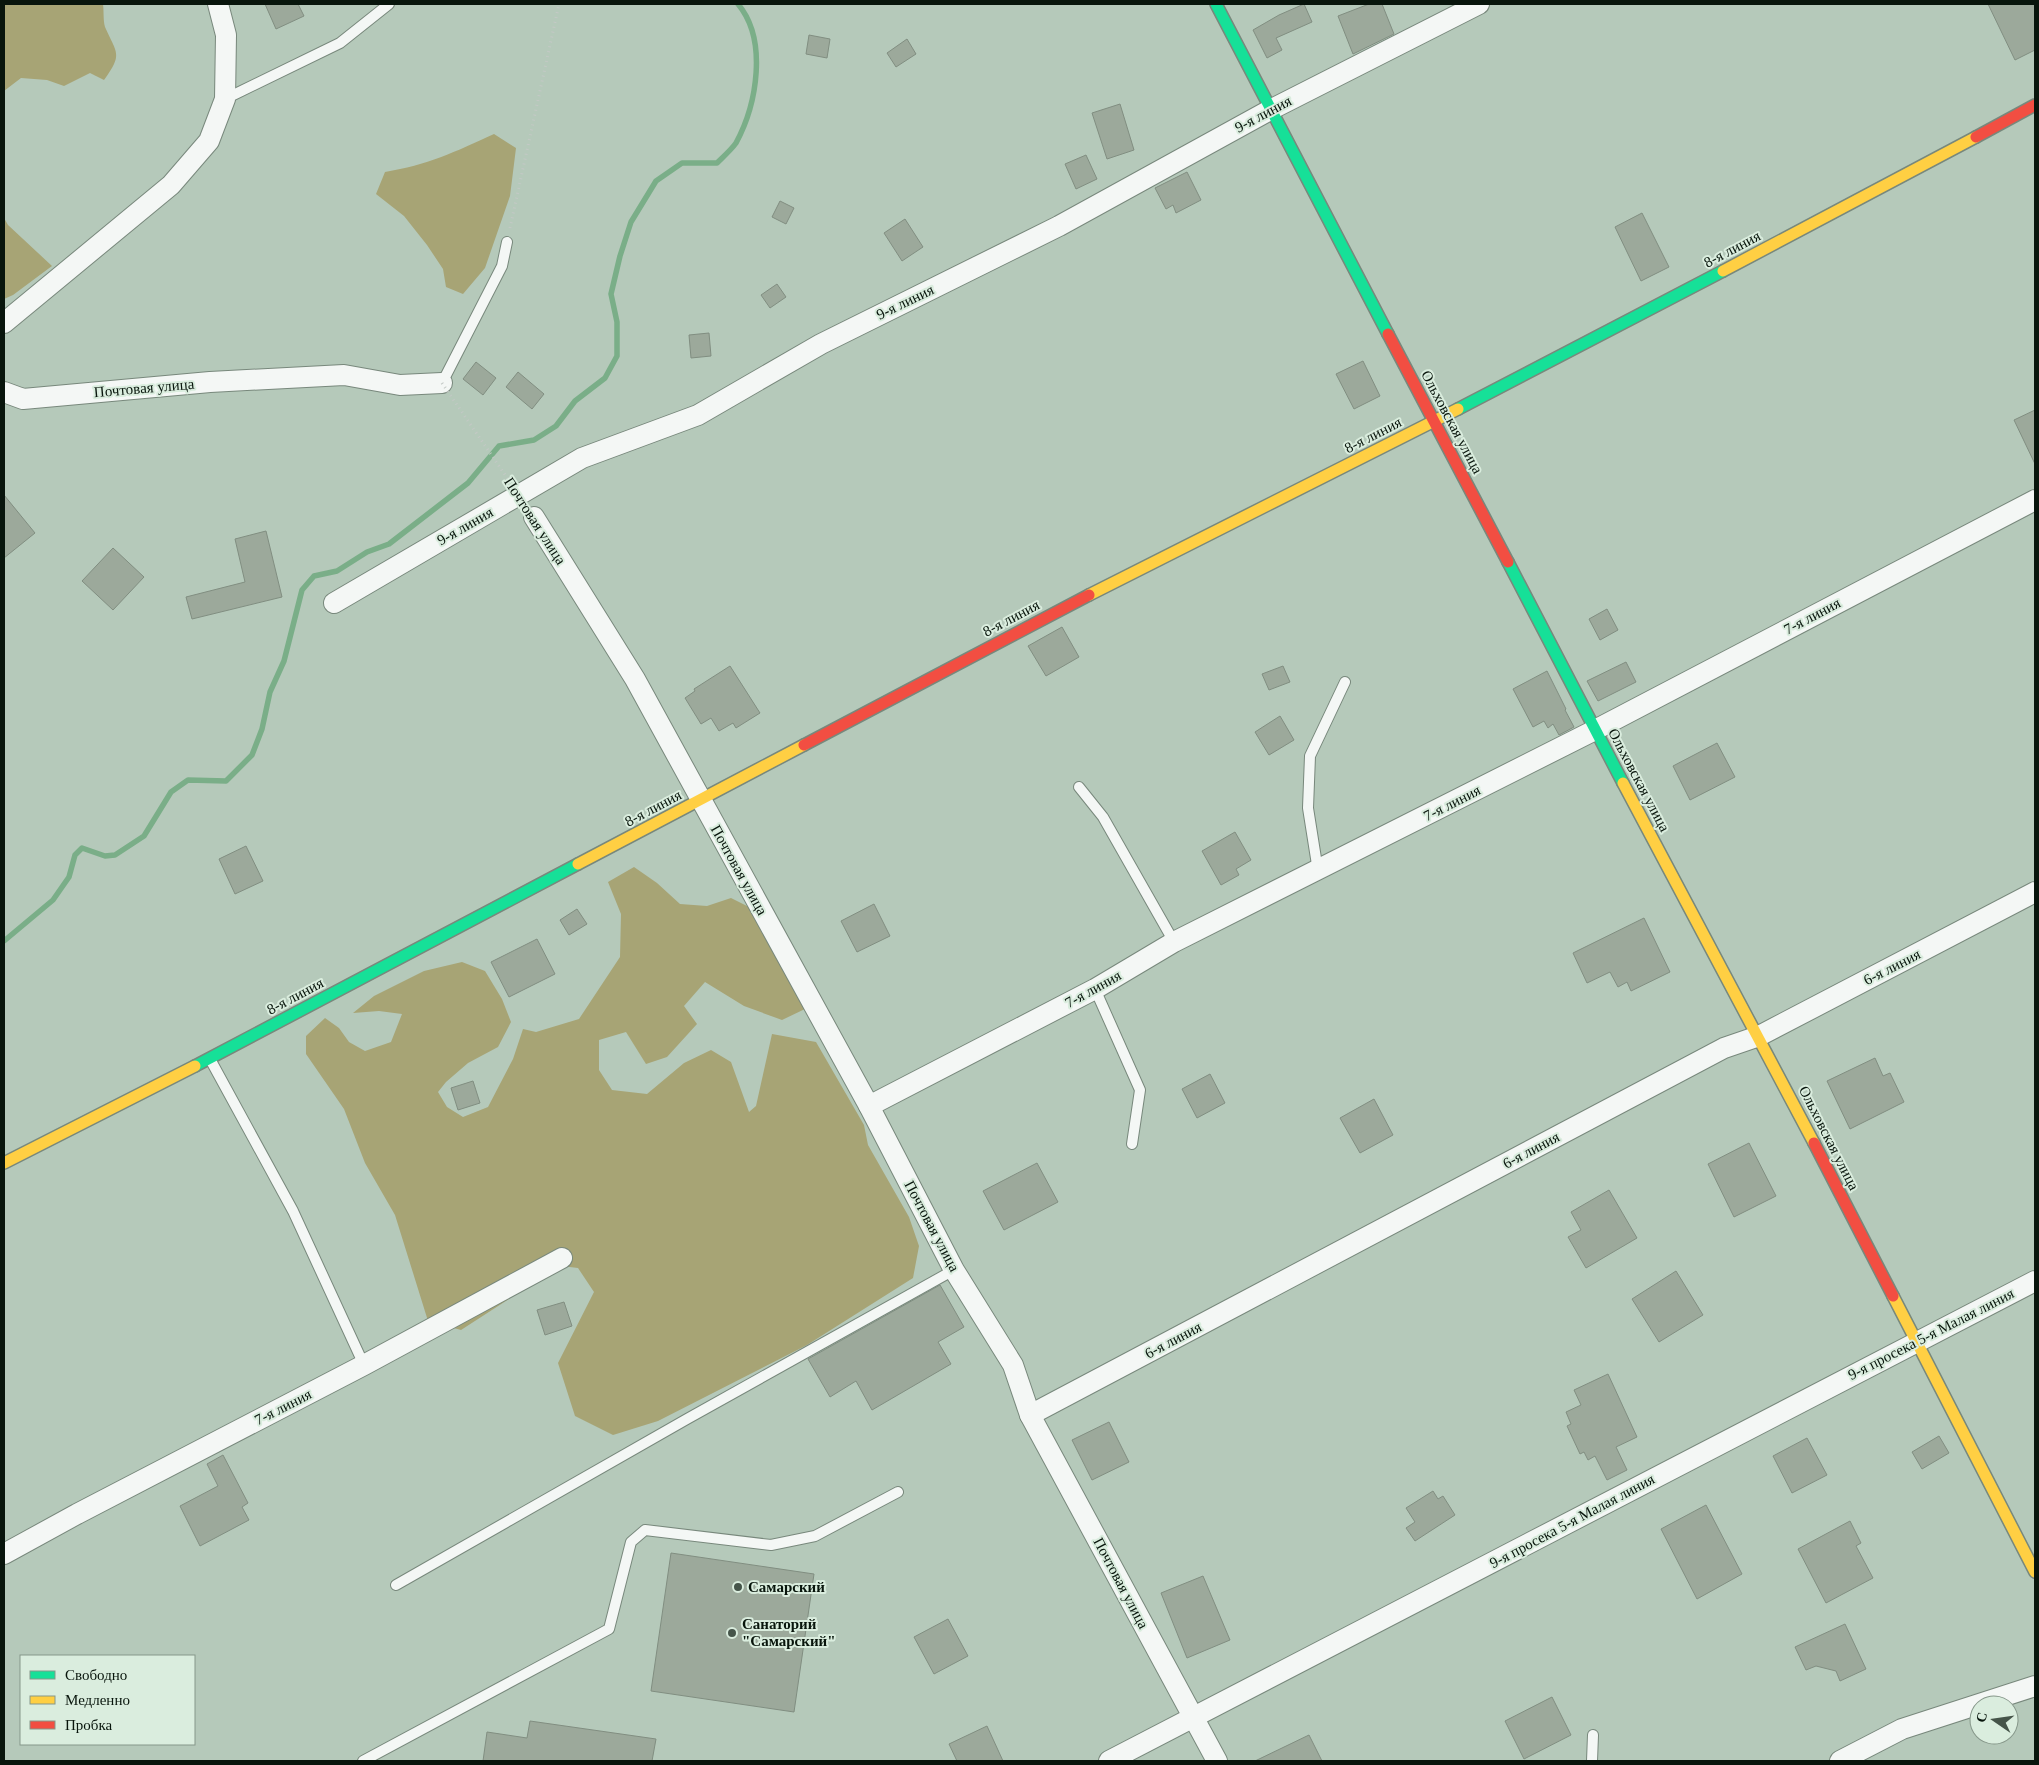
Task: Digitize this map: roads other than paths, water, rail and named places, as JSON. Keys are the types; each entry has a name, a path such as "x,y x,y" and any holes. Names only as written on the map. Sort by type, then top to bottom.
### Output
{"street":[{"path":"4,323 171,184 209,141 225,99 226,35 218,4"},
{"name":"Ольховская улица","path":"1216,4 1595,730 1759,1036 2035,1572"},
{"name":"9-я линия","path":"334,603 582,458 698,415 821,344 1059,226 1270,110 1479,4"},
{"name":"8-я линия","path":"4,1163 210,1058 1030,626 1434,421 1709,278 2035,105"},
{"name":"Почтовая улица","path":"4,392 23,399 210,382 344,375 400,385 442,383"},
{"name":"7-я линия","path":"869,1106 1095,989 1174,942 1595,730 2035,500"},
{"name":"Почтовая улица","path":"534,517 635,679 869,1106 954,1270 1013,1365 1030,1415 1217,1761"},
{"name":"6-я линия","path":"1030,1415 1724,1048 1759,1036 2035,892"},
{"name":"7-я линия","path":"4,1554 364,1365 562,1258"},
{"name":"9-я просека 5-я Малая линия","path":"1109,1761 2035,1281"},
{"path":"1840,1761 1902,1729 2035,1686"}],"lane":[{"path":"225,99 340,44 389,4"},
{"path":"442,383 502,266 507,242"},
{"path":"1318,871 1308,808 1310,756 1345,682"},
{"path":"1079,787 1103,817 1174,942"},
{"path":"1095,989 1140,1090 1132,1144"},
{"path":"210,1058 293,1211 364,1365"},
{"path":"396,1585 686,1419 954,1270"},
{"path":"363,1761 609,1629 631,1542 645,1530 771,1545 814,1536 898,1492"},
{"path":"1592,1761 1593,1735"}],"waterway":[{"path":"4,941 53,900 69,877 75,855 82,848 105,856 115,855 144,836 171,792 188,780 226,781 252,755 262,729 270,692 284,661 302,590 314,576 337,571 367,552 389,544 468,483 499,446 534,440 556,426 575,401 605,378 617,356 617,322 611,294 631,222 656,181 682,163 717,163 736,143 743,127 754,91 756,54 753,35 747,19 738,4"}],"place":[{"name":"Самарский","path":"738,1587"},
{"name":"Санаторий \"Самарский\"","path":"732,1633"}]}
